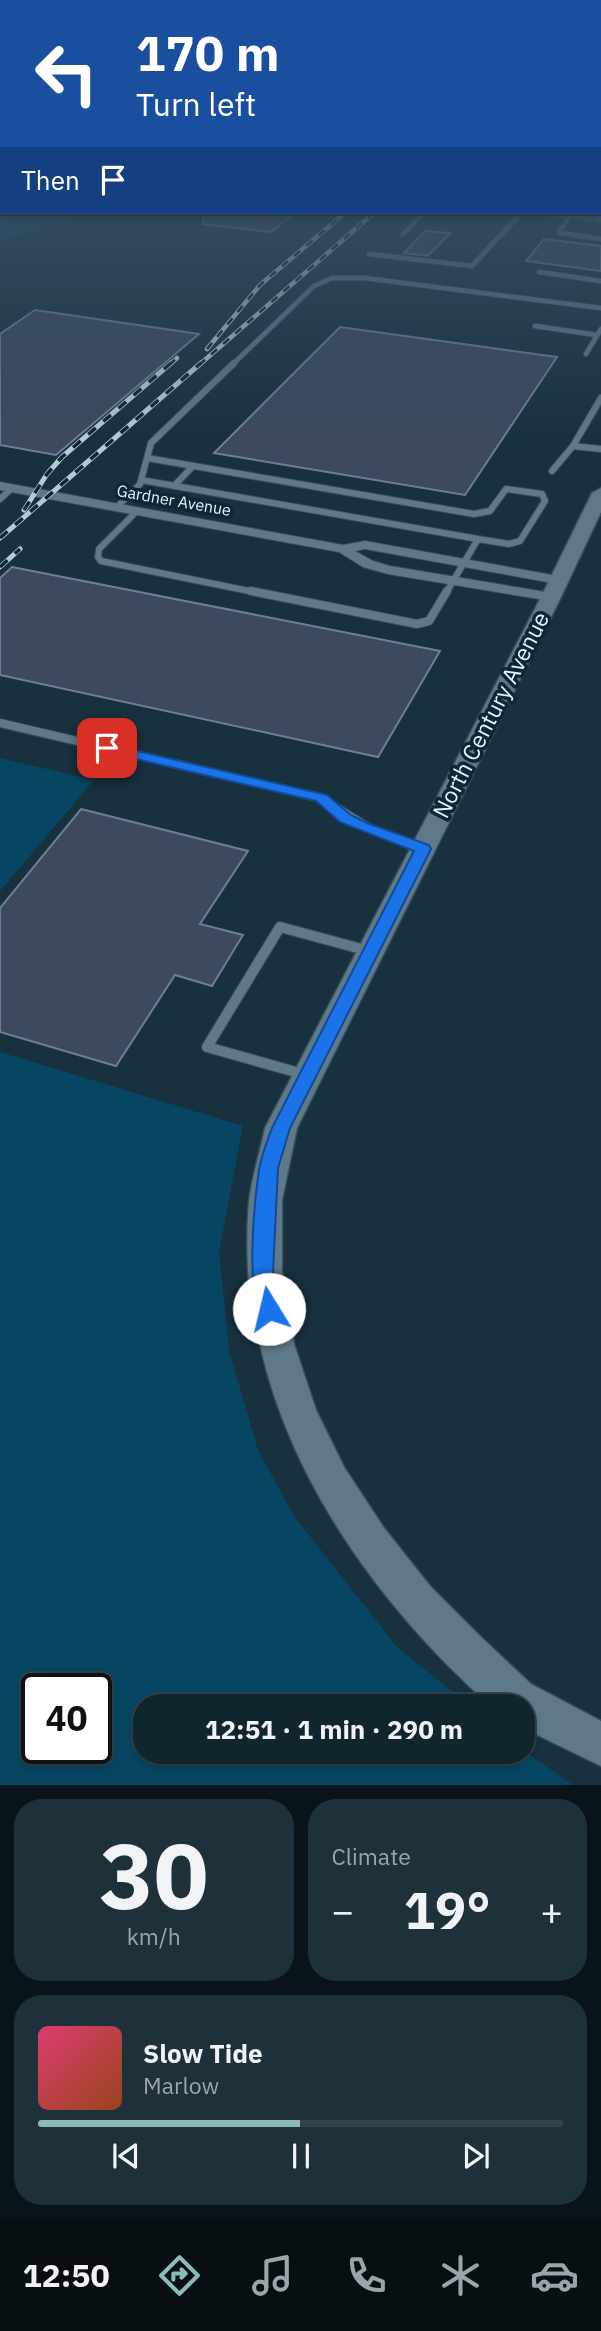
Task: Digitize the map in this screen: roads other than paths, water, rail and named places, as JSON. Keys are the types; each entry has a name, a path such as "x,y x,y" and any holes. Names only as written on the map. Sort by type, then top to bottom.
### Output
{"street":[{"name":"Gardner Avenue","path":"6,487 343,549 368,564 453,581 555,588"},
{"name":"North Century Avenue","path":"601,493 281,1128 269,1168 263,1272 272,1328 301,1423 348,1514 392,1573 444,1632 516,1699 601,1744"},
{"name":"Gardner Avenue","path":"343,549 365,545 463,563 555,588"}],"lane":[{"path":"542,272 601,281"},
{"path":"117,508 141,480 151,443 314,286 324,280 363,278 601,308"},
{"path":"535,327 597,335"},
{"path":"586,354 601,328"},
{"path":"552,471 572,446 601,398"},
{"path":"572,446 601,449"},
{"path":"141,480 509,544 520,541 545,497 534,491 506,489 490,511 474,514 147,458"},
{"path":"174,485 193,466"},
{"path":"0,499 6,487"},
{"path":"137,511 99,549 98,557 101,561 412,624 429,621 478,539"},
{"path":"0,723 321,798 356,824 423,849"},
{"path":"308,1075 207,1047 280,927 371,952"}],"railway":[{"path":"207,349 260,285 275,272"},
{"path":"199,365 306,272"},
{"path":"169,365 177,358"},
{"path":"24,510 47,474 62,457 171,363"},
{"path":"0,538 201,363"},
{"path":"0,567 20,549"}]}
